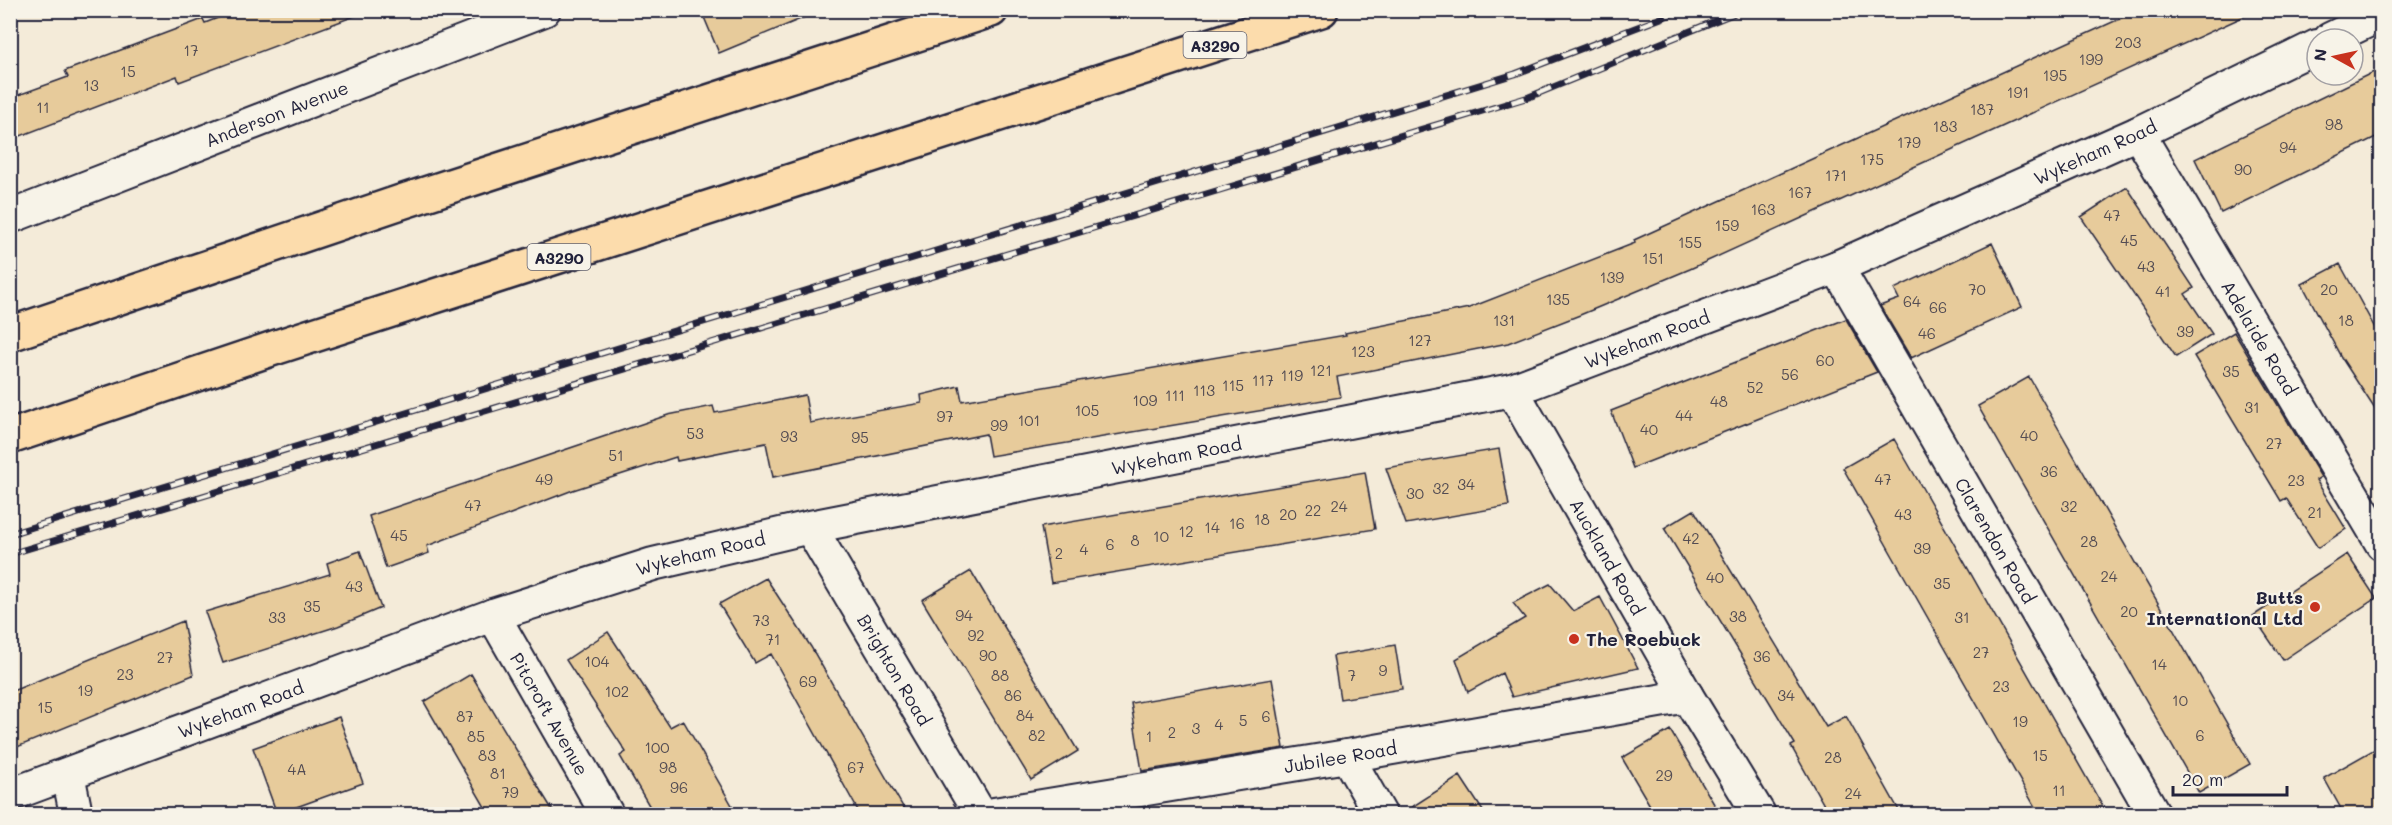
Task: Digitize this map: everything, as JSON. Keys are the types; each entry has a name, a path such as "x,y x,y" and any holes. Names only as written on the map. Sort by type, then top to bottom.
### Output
{"main road":[{"path":"10,334 390,206 991,10"},
{"name":"A3290","path":"10,437 277,347 1321,10"}],"street":[{"name":"Anderson Avenue","path":"10,217 544,10"},
{"path":"2355,27 2382,14"},
{"name":"Wykeham Road","path":"10,795 493,615 652,564 810,527 1512,390 1837,267 2138,134 2305,52"},
{"name":"Adelaide Road","path":"2138,134 2382,544"},
{"name":"Clarendon Road","path":"1837,267 2154,814"},
{"name":"Auckland Road","path":"1512,390 1687,696 1759,814"},
{"name":"Brighton Road","path":"810,527 980,814"},
{"name":"Pitcroft Avenue","path":"493,615 607,814"},
{"name":"Jubilee Road","path":"994,814 1347,756 1687,696"},
{"path":"1347,756 1380,814"},
{"path":"68,774 76,814"}],"building":[{"path":"238,10 359,10 360,14 179,82 177,76 10,140 10,98 68,77 65,71 203,19 205,23"},
{"path":"701,10 820,10 820,11 719,53"},
{"path":"2139,10 2258,10 1690,269 1580,315 1508,343 1337,377 1341,397 990,456 986,434 773,477 766,443 677,461 676,457 573,490 427,546 429,553 386,568 369,516 668,415 713,406 715,413 805,395 810,423 922,403 921,395 959,386 962,401 1346,335 1345,333 1469,308 1635,243 1634,240"},
{"path":"2382,68 2382,134 2221,213 2195,159 2343,87 2365,87 2365,76"},
{"path":"2127,187 2194,288 2185,294 2212,334 2176,357 2081,217"},
{"path":"1992,243 2022,307 1911,358 1880,306 1899,299 1894,289"},
{"path":"2340,264 2382,341 2382,420 2341,357 2302,284"},
{"path":"1846,319 1877,372 1633,468 1611,411"},
{"path":"2234,332 2321,477 2316,480 2346,529 2318,548 2286,498 2281,501 2194,356"},
{"path":"2029,377 2250,764 2199,793 1978,406"},
{"path":"1894,439 2107,814 2039,814 1843,468"},
{"path":"1499,449 1509,506 1406,524 1386,468"},
{"path":"1365,472 1375,529 1051,583 1041,527"},
{"path":"1694,510 1826,727 1846,716 1901,814 1829,814 1791,746 1795,744 1664,528"},
{"path":"360,551 381,608 338,626 223,663 205,612 330,574 327,563"},
{"name":"Butts International Ltd","path":"2347,554 2376,598 2283,660 2253,616"},
{"path":"971,571 1078,751 1031,780 922,600"},
{"path":"766,578 811,647 907,814 860,814 771,654 755,663 719,604"},
{"name":"The Roebuck","path":"1550,584 1573,611 1600,597 1638,668 1512,697 1502,673 1468,692 1456,659 1525,618 1513,603"},
{"path":"183,621 193,675 10,750 10,692"},
{"path":"608,632 670,727 683,720 737,814 654,814 620,756 626,752 566,660"},
{"path":"1395,645 1402,689 1340,699 1333,656"},
{"path":"471,674 555,814 489,814 424,702"},
{"path":"1272,679 1284,748 1142,771 1131,703"},
{"path":"339,717 363,783 277,814 253,748"},
{"path":"1670,730 1720,814 1655,814 1622,758"},
{"path":"2382,745 2382,814 2344,814 2324,778"},
{"path":"1460,776 1485,814 1401,814"}],"railway":[{"path":"10,534 1515,74 1682,10"},
{"path":"10,554 1529,97 1742,10"}],"place":[{"name":"Butts International Ltd","path":"2315,607"},
{"name":"The Roebuck","path":"1574,639"}]}
